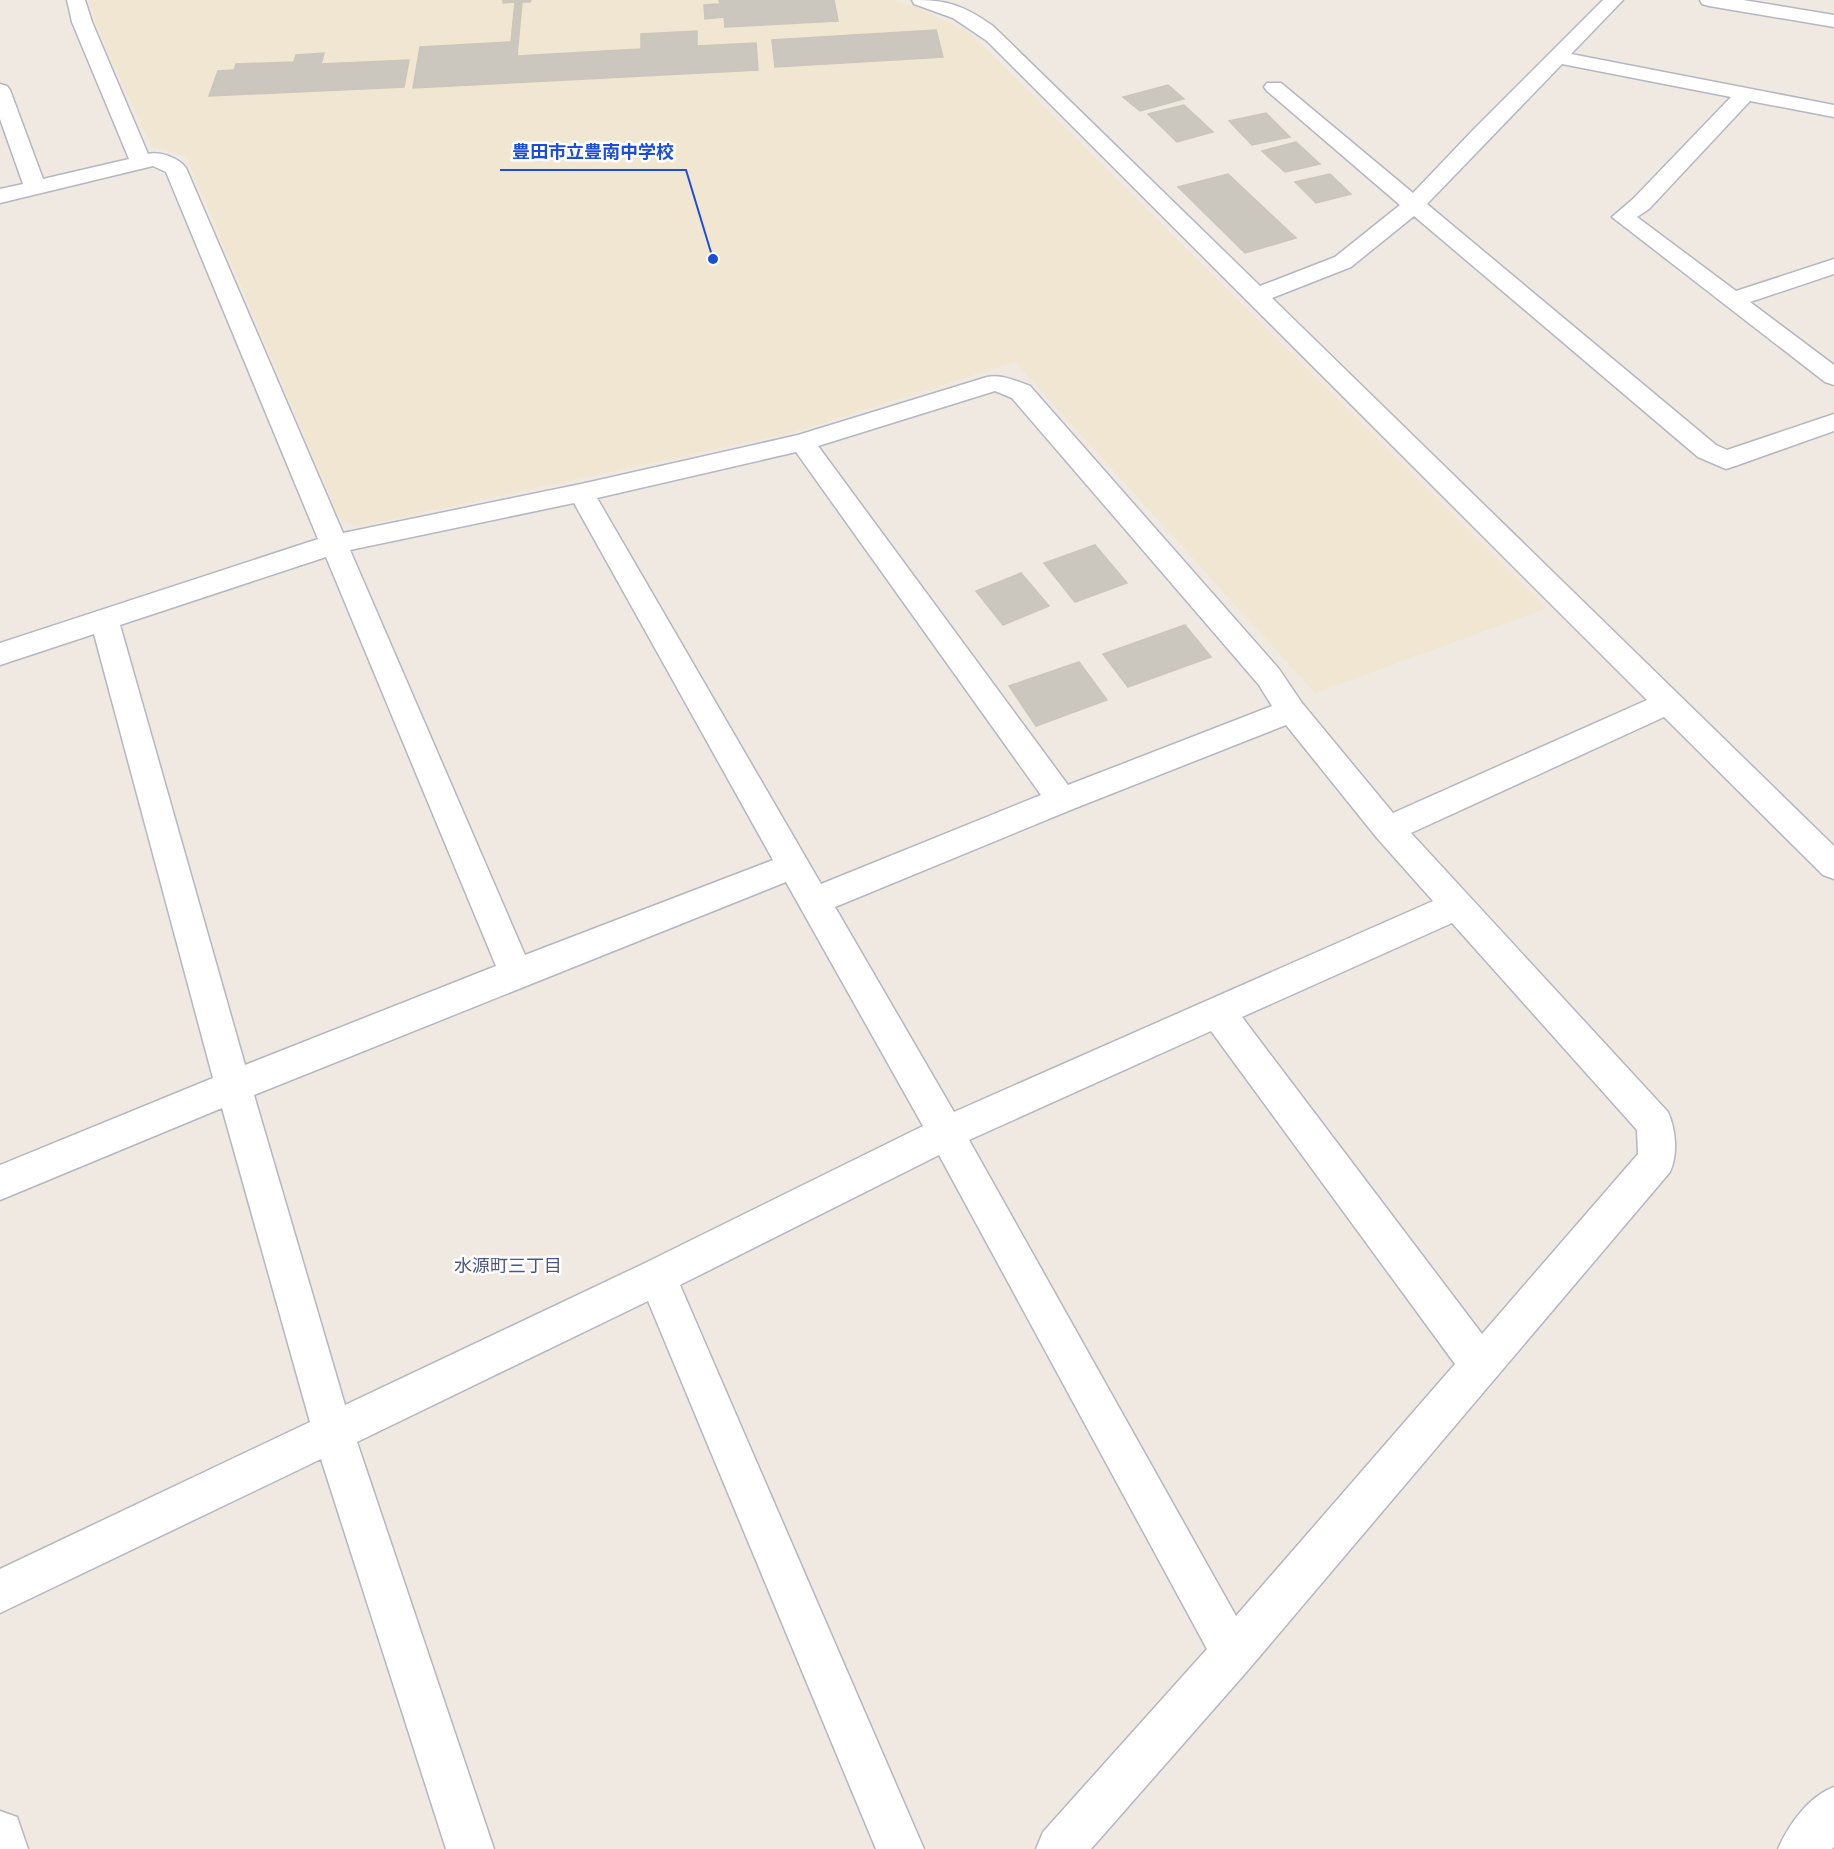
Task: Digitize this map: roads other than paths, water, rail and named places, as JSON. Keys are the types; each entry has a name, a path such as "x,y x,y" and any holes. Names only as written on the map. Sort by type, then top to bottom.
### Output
{"street":[{"path":"76,0 82,22 141,162"},
{"path":"921,0 952,10 981,25 994,37 1834,866"},
{"path":"1256,296 1343,262 1415,204 1479,134 1614,0"},
{"path":"1709,0 1834,21"},
{"path":"952,10 979,3"},
{"path":"1558,57 1834,111"},
{"path":"1274,87 1707,451 1726,460 1834,422"},
{"path":"0,90 35,187"},
{"path":"1746,93 1641,204 1623,217 1834,377"},
{"path":"0,196 155,159 175,168 515,972"},
{"path":"1734,300 1834,266"},
{"path":"0,654 334,544 581,493 802,442 996,383 1021,392 1269,677 1291,711 1388,829 1655,1124 1657,1160 1233,1653 1060,1849"},
{"path":"802,442 1062,800"},
{"path":"581,493 946,1133 1233,1653"},
{"path":"104,620 233,1085 333,1432 470,1849"},
{"path":"1388,829 1668,703"},
{"path":"813,902 1062,800 1291,711"},
{"path":"0,1183 233,1085 515,972 792,866"},
{"path":"0,1591 657,1277 946,1133 1456,906"},
{"path":"1218,1013 1481,1366"},
{"path":"657,1277 900,1849"},
{"path":"1802,1849 1834,1810"},
{"path":"0,1834 4,1849"}],"place":[{"name":"豊田市立豊南中学校","path":"713,259"}],"district":[{"name":"水源町三丁目","path":"508,1266"}]}
